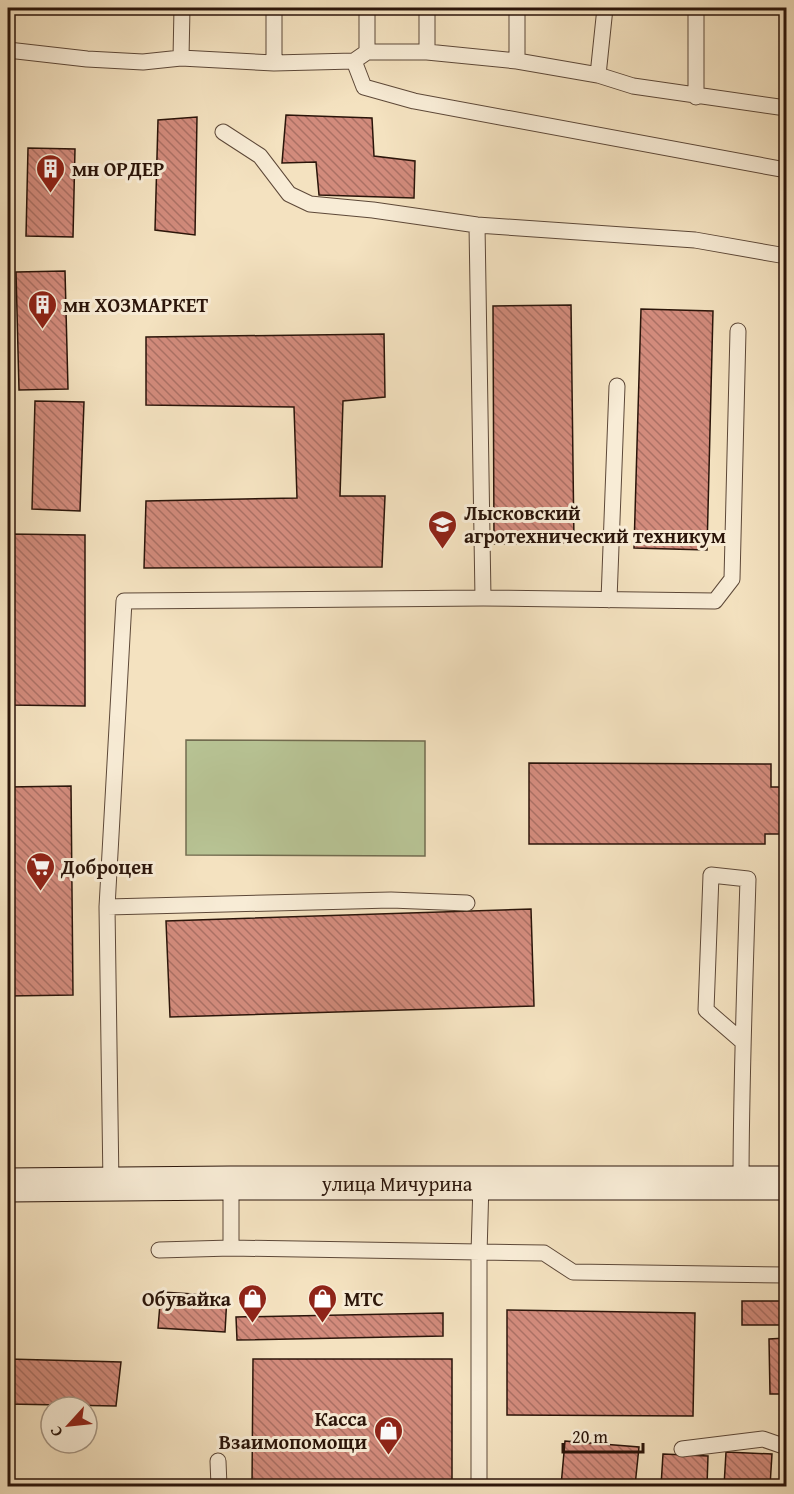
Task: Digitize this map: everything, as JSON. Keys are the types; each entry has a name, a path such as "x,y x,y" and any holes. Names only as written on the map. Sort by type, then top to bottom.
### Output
{"main road":[{"name":"улица Мичурина","path":"8,1185 786,1183"}],"lane":[{"path":"181,58 182,8"},
{"path":"274,8 274,63"},
{"path":"367,8 361,56 364,87 414,101 786,170"},
{"path":"427,8 427,52"},
{"path":"517,8 517,61"},
{"path":"598,75 605,8"},
{"path":"696,8 696,97"},
{"path":"8,50 143,62 181,58 274,63 427,52 517,61 598,75 633,86 696,97 786,108"},
{"path":"223,132 260,156 289,194 310,204 373,210 477,225 694,240 786,256"},
{"path":"477,225 483,598"},
{"path":"111,1185 107,907 124,602 483,598 716,601 732,579 738,332"},
{"path":"609,600 617,386"},
{"path":"741,1184 748,879 711,875 706,1010 743,1042"},
{"path":"107,907 391,900 467,903"},
{"path":"479,1486 481,1182"},
{"path":"231,1183 231,1248"},
{"path":"159,1250 231,1248 479,1254 544,1253 573,1272 786,1275"},
{"path":"682,1449 763,1439 786,1447"},
{"path":"218,1461 219,1486"}],"green space":[{"path":"186,740 425,741 425,856 186,855"}],"building":[{"path":"286,115 372,118 374,156 415,161 414,198 319,195 316,162 282,163"},
{"path":"197,117 195,235 155,230 158,120"},
{"name":"мн ОРДЕР","path":"28,148 75,149 73,237 26,236"},
{"name":"мн ХОЗМАРКЕТ","path":"65,271 68,389 19,390 16,272"},
{"path":"571,305 574,543 494,544 493,306"},
{"path":"641,309 713,311 707,550 634,548"},
{"path":"384,334 385,397 343,401 340,496 385,496 382,567 144,568 146,501 297,498 294,407 146,405 146,337"},
{"path":"35,401 84,402 80,511 32,509"},
{"path":"8,534 85,535 85,706 8,705"},
{"path":"529,763 771,764 771,787 786,787 786,834 765,834 765,844 529,844"},
{"name":"Доброцен","path":"71,786 73,995 8,996 8,787"},
{"path":"531,909 534,1006 170,1017 166,921"},
{"path":"161,1292 227,1296 225,1332 158,1328"},
{"path":"742,1301 784,1301 784,1325 742,1325"},
{"path":"507,1310 695,1313 693,1416 507,1415"},
{"path":"443,1313 443,1336 237,1340 236,1317"},
{"path":"786,1338 786,1394 770,1394 769,1339"},
{"path":"8,1359 121,1362 116,1406 99,1406 99,1395 39,1395 39,1405 8,1404"},
{"path":"253,1359 452,1359 452,1486 252,1486"},
{"path":"565,1441 639,1447 635,1486 561,1486"},
{"path":"726,1452 772,1454 770,1486 724,1486"},
{"path":"663,1454 708,1456 707,1486 661,1486"}],"place":[{"name":"мн ОРДЕР","path":"51,194"},
{"name":"мн ХОЗМАРКЕТ","path":"42,330"},
{"name":"Лысковский агротехнический техникум","path":"443,550"},
{"name":"Доброцен","path":"40,892"},
{"name":"Обувайка","path":"252,1324"},
{"name":"МТС","path":"323,1324"},
{"name":"Касса Взаимопомощи","path":"388,1456"}]}
